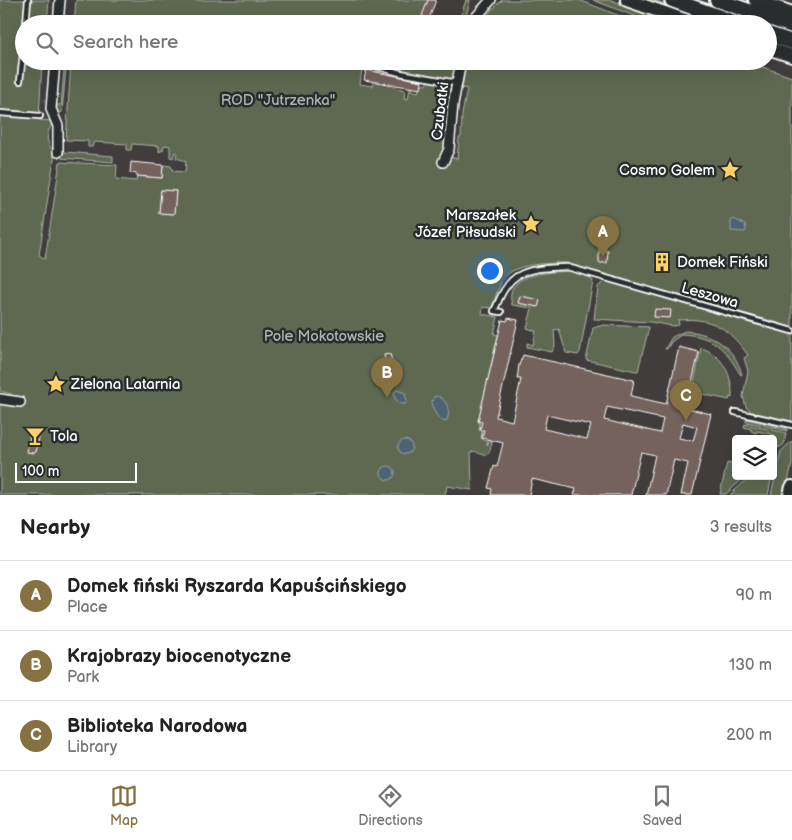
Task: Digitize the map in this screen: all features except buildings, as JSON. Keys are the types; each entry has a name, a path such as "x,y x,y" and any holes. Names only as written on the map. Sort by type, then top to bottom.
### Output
{"main road":[{"path":"627,0 670,15"},
{"path":"672,0 714,15"},
{"path":"717,0 760,15"},
{"path":"755,0 792,13"},
{"path":"777,21 792,26"},
{"path":"777,37 792,42"},
{"path":"777,51 792,56"},
{"path":"790,495 792,487"}],"street":[{"path":"59,15 60,0"},
{"path":"478,15 491,0"},
{"path":"54,70 51,109 58,126 58,152"},
{"name":"Czubatki","path":"443,162 449,149 459,70"},
{"path":"0,399 20,402"}],"lane":[{"path":"27,15 28,0"},
{"path":"20,81 21,70"},
{"path":"390,70 457,83"},
{"path":"0,113 40,116"},
{"name":"Leszowa","path":"501,312 494,311 507,285 522,274 540,269 567,268 792,330"},
{"path":"735,412 792,426"}],"green space":[{"name":"Pole Mokotowskie","path":"0,0 49,0 48,15 15,15 15,70 42,70 39,120 53,121 47,138 55,152 39,255 45,259 60,162 117,165 116,179 136,181 137,176 162,178 163,165 171,166 173,171 185,172 186,161 176,158 177,152 175,152 173,158 170,157 170,146 164,145 163,150 159,152 159,146 132,144 131,150 127,150 127,144 94,142 92,147 88,147 88,141 66,140 70,70 362,70 360,84 373,86 375,71 381,72 380,82 405,90 404,98 408,99 412,78 411,90 418,92 421,84 426,85 430,80 453,84 449,107 445,107 444,112 448,112 444,151 442,154 457,159 467,89 462,88 465,70 771,70 792,77 792,327 566,263 518,268 506,276 501,283 492,308 483,307 482,314 498,317 494,334 498,335 478,422 480,423 479,430 482,431 481,438 485,441 488,440 487,445 489,441 492,443 489,453 471,452 472,490 447,486 445,495 0,495 0,403 10,404 11,394 0,391","holes":["161,190 176,191 174,214 159,213"]},
{"path":"76,0 428,0 423,15 75,15"},
{"path":"466,0 470,0 466,15 461,15"},
{"path":"502,0 579,0 618,15 487,15"},
{"path":"593,0 611,0 650,15 632,15"},
{"path":"643,0 657,1 698,15 688,15"},
{"path":"64,70 66,70 62,112 58,114 55,105 61,105"},
{"path":"405,70 455,70 453,77 449,79"},
{"path":"64,152 113,156 113,162 61,158"},
{"path":"570,271 591,278 593,281 580,352 578,355 566,353 559,329 554,330 555,346 552,352 527,347 527,343 533,345 536,331 527,328 532,308 512,305 511,294 514,286 520,280 529,276"},
{"path":"604,281 792,335 792,421 752,412 746,407 743,396 748,371 744,358 748,355 734,338 719,326 701,320 678,320 679,325 672,326 650,322 594,319 598,287"},
{"path":"603,325 649,327 638,371 586,360 593,328"},
{"path":"685,331 704,334 721,343 734,357 742,375 723,350 702,337 682,334 665,349 672,337"},
{"path":"701,348 715,355 725,367 732,390 732,398 730,397 729,400 692,392"},
{"path":"746,419 787,429 787,431 746,422"},
{"path":"745,424 786,433 784,444 779,448 777,435 757,431 756,433 744,427"},
{"path":"792,441 792,464 785,495 771,495 774,480 777,480 777,469 781,451"},
{"path":"727,463 732,464 732,480 742,480 726,494 720,494"},
{"path":"746,480 771,480 768,495 730,495"}],"water":[{"path":"734,219 745,225 745,232 731,231 731,221"},
{"path":"397,390 405,393 407,401 405,404 401,404 395,399 394,393"},
{"path":"435,396 443,399 447,406 448,418 446,422 438,417 433,409 431,403"},
{"path":"402,440 408,440 412,447 408,454 402,454 398,450 398,444"},
{"path":"385,466 391,466 395,473 391,480 385,480 381,476 381,470"}],"place":[{"name":"Cosmo Golem","path":"730,170"},
{"name":"Marszałek Józef Piłsudski","path":"531,224"},
{"name":"Domek fiński Ryszarda Kapuścińskiego","path":"603,257"},
{"name":"Domek Fiński","path":"662,262"},
{"name":"Zielona Latarnia","path":"56,384"},
{"name":"Krajobrazy biocenotyczne","path":"387,398"},
{"name":"Biblioteka Narodowa","path":"686,421"},
{"name":"Tola","path":"35,436"}],"park label":[{"name":"ROD \"Jutrzenka\"","path":"278,100"}]}
